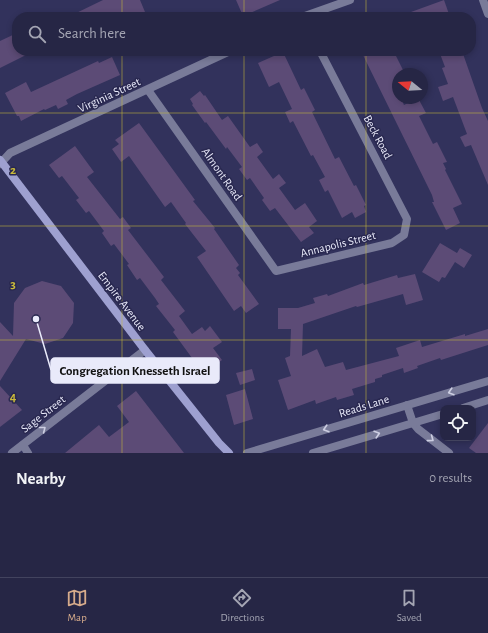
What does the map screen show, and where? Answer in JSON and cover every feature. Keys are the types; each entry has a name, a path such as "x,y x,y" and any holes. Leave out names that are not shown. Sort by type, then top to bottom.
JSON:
{"main road":[{"name":"Empire Avenue","path":"0,162 145,350 219,443 229,453"}],"street":[{"path":"317,12 350,0"},
{"path":"483,0 488,14"},
{"name":"Virginia Street","path":"0,162 10,153 219,56"},
{"name":"Beck Road","path":"323,56 407,219 404,235"},
{"name":"Almont Road","path":"148,90 276,271"},
{"name":"Annapolis Street","path":"276,271 392,243 404,235"},
{"name":"Sage Street","path":"12,453 145,350"},
{"name":"Reads Lane","path":"247,453 488,381"},
{"path":"472,405 488,400"},
{"path":"408,405 413,423 418,429 449,453"},
{"path":"313,453 440,415"},
{"path":"23,445 28,453"}],"building":[{"path":"103,0 140,0 145,12 78,12"},
{"path":"236,0 280,0 252,12 241,12"},
{"path":"444,0 448,12 411,12"},
{"path":"12,35 12,56 24,56 0,68 0,41"},
{"path":"274,56 285,56 301,90 304,88 315,110 312,112 335,159 339,157 354,186 356,185 366,205 364,206 366,212 355,218 352,212 342,218 328,190 325,192 319,180 325,177 313,155 311,156 293,121 290,123 285,112 292,109 279,82 269,87 258,63"},
{"path":"363,56 396,56 402,68 392,68 392,104 421,104 426,113 419,116 433,144 437,142 447,162 443,163 446,169 445,170 462,204 453,208 460,223 446,230 432,202 434,202 432,195"},
{"path":"441,56 464,56 488,121 488,185 471,145 465,147 460,137 467,134 453,97 443,101 438,87 448,84 442,68 445,67"},
{"path":"112,57 120,75 66,100 68,104 58,109 56,105 45,110 44,109 21,121 5,93 26,82 31,92 98,61 99,63"},
{"path":"200,91 204,96 205,95 222,120 228,116 250,147 257,143 263,152 257,157 273,179 279,174 286,183 279,188 295,210 305,203 317,221 309,227 314,233 301,242 275,208 270,211 262,200 264,198 250,178 247,180 239,169 242,167 192,105 193,104 190,99"},
{"path":"139,123 195,200 193,201 215,228 214,229 239,265 236,268 240,273 238,275 259,304 246,313 241,306 234,311 197,257 206,251 185,224 186,223 171,202 165,207 129,156 121,162 112,149 119,144 115,140"},
{"path":"75,146 94,172 87,177 120,219 123,217 131,228 128,230 164,277 161,280 185,311 179,316 192,334 202,327 205,331 210,326 222,342 213,348 222,360 203,373 173,332 175,330 156,306 159,304 155,298 140,278 137,280 127,265 129,264 114,244 111,246 102,233 104,231 89,211 86,213 76,200 79,198 62,176 59,178 49,165"},
{"path":"440,243 457,253 460,248 472,255 464,268 455,262 445,278 442,277 439,282 422,272"},
{"path":"415,274 423,300 406,305 403,294 357,307 356,306 303,324 302,356 317,349 325,367 343,362 346,370 399,356 396,348 420,340 422,347 465,334 465,336 488,329 488,345 441,360 440,358 417,366 418,368 404,373 403,368 382,375 382,377 375,379 375,382 352,389 354,395 337,400 336,397 316,404 315,400 288,410 278,380 291,376 285,358 290,356 291,329 278,329 278,308 298,308 315,303 313,298 327,294 328,296 363,283 364,285 397,275 398,278"},
{"path":"42,281 61,286 74,303 73,323 63,338 45,344 26,339 0,381 0,322 13,336 14,303 25,288"},
{"path":"252,369 255,380 240,385 236,373"},
{"path":"0,386 22,410 0,427"},
{"path":"245,389 253,419 234,425 226,395"},
{"path":"136,391 184,453 65,453 99,425 109,437 129,422 117,406"},
{"path":"488,423 488,453 476,453 469,448 476,441 476,439"}],"place":[{"name":"Congregation Knesseth Israel","path":"36,319"}]}
